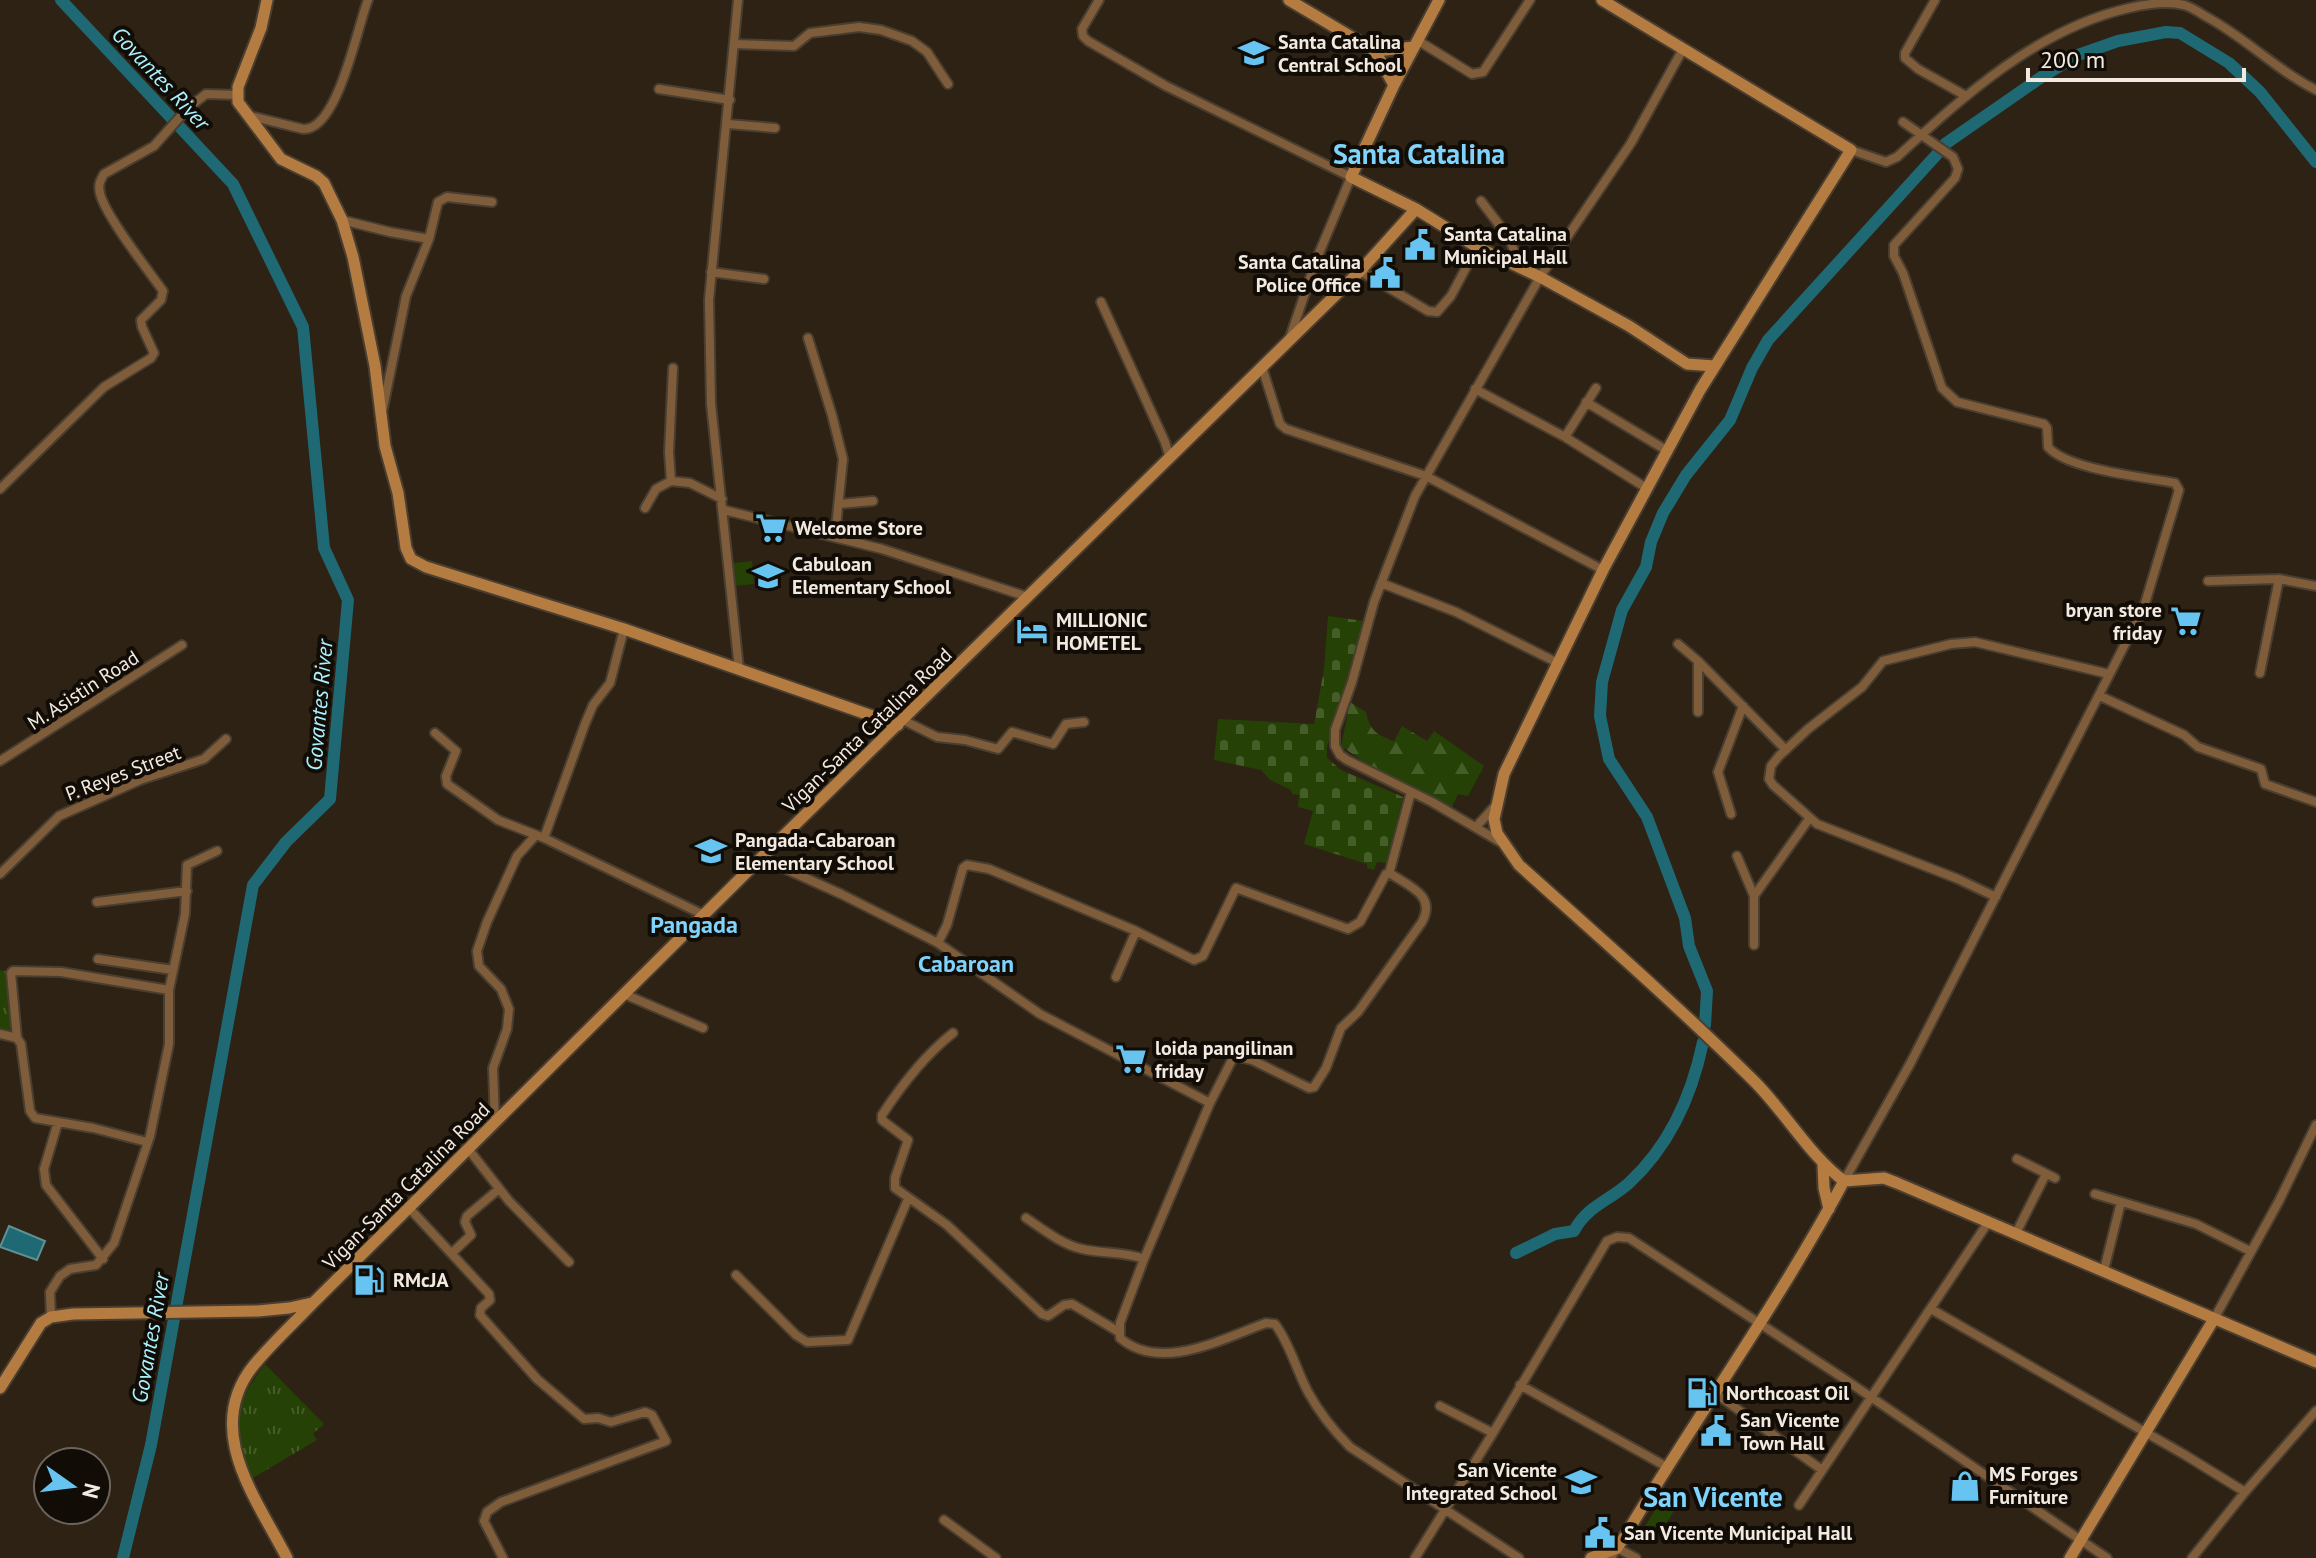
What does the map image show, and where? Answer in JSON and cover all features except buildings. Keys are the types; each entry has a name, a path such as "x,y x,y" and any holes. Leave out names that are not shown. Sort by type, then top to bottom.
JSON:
{"main road":[{"path":"267,0 261,28 238,87 238,102 281,159 321,179 342,220 353,257 377,377 385,446 398,493 406,548 411,559 426,567 624,629 900,722"},
{"path":"1289,0 1375,51 1394,85"},
{"path":"1439,0 1394,85 1351,177 1416,209 1477,247 1519,266 1629,326 1687,364 1714,366"},
{"path":"1602,0 1621,5 1683,49 1851,150 1714,366 1603,570 1504,774 1494,819 1503,844 1519,865 1758,1085 1823,1165 1844,1181 1888,1179 2316,1362"},
{"path":"1375,51 1416,44"},
{"path":"1396,199 1397,229"},
{"name":"Vigan-Santa Catalina Road","path":"287,1558 245,1480 234,1449 232,1408 238,1391 254,1365 761,858 1360,271 1416,209"},
{"path":"1687,364 1700,390"},
{"path":"1823,1165 1829,1209"},
{"path":"1591,1558 1614,1553 1786,1284 1844,1181"},
{"path":"0,1388 35,1329 51,1317 272,1310 314,1302"},
{"path":"272,1310 280,1322 280,1337"},
{"path":"2070,1558 2214,1319"}],"street":[{"path":"247,115 303,129 317,125 336,99 368,0"},
{"path":"738,0 711,272 708,371 739,669"},
{"path":"1099,0 1082,29 1088,41 1166,86 1351,177 1317,258 1289,341"},
{"path":"1416,44 1478,75 1530,0"},
{"path":"1935,0 1905,58 1918,69 1966,96"},
{"path":"1851,150 1886,162 1897,157 1966,96 2019,55 2102,14 2138,6 2186,3 2261,51 2282,71 2316,90"},
{"path":"734,44 794,46 808,33 871,28 912,41 933,59 948,84"},
{"path":"1503,844 1347,760 1335,746 1335,730 1381,583 1426,476 1540,277 1631,143 1683,49"},
{"path":"659,89 730,100"},
{"path":"0,489 104,387 153,356 153,347 141,320 161,300 163,291 106,208 99,185 104,174 154,146 188,108 206,94 237,95"},
{"path":"1844,1181 1910,1064 2150,593 2179,490 2178,485 2120,474 2069,459 2051,451 2044,424 1957,402 1942,388 1903,273 1894,256 1895,242 1955,178 1958,169 1953,157 1903,122"},
{"path":"728,124 775,128"},
{"path":"382,412 406,296 429,239 440,199 492,202"},
{"path":"1481,201 1510,239 1519,266"},
{"path":"342,220 429,239"},
{"path":"1360,271 1428,311 1437,312 1451,296 1477,247"},
{"path":"711,272 764,279"},
{"path":"1101,302 1170,458"},
{"path":"808,338 842,452 843,474 835,537"},
{"path":"1262,367 1280,424 1286,429 1426,476 1603,570"},
{"path":"671,481 668,461 673,368"},
{"path":"1565,437 1596,388"},
{"path":"1475,389 1565,437 1648,489"},
{"path":"1586,402 1666,450"},
{"path":"645,508 656,489 671,481 690,483 722,499"},
{"path":"839,504 873,501"},
{"path":"724,510 930,564 1028,597"},
{"path":"2208,581 2279,579 2316,586"},
{"path":"2260,673 2279,579"},
{"path":"1381,583 1456,612 1558,663"},
{"path":"495,1123 493,1068 507,1029 509,1009 501,989 479,966 477,951 512,866 523,848 540,837 593,705 610,683 624,629"},
{"path":"1996,897 1958,879 1833,832 1809,819 1769,779 1771,766 1808,729 1862,687 1879,663 1951,644 1975,642 2109,674"},
{"path":"1678,644 1786,750"},
{"name":"M. Asistin Road","path":"0,761 182,645"},
{"path":"1698,661 1698,712"},
{"path":"2100,696 2184,735 2198,747 2261,769 2265,784 2316,802"},
{"path":"1731,814 1718,772 1743,706"},
{"path":"900,722 937,737 965,740 998,749 1012,732 1054,743 1066,724 1084,722"},
{"path":"435,733 456,751 446,776 447,784 498,820 704,915"},
{"name":"P. Reyes Street","path":"0,874 59,816 140,780 204,759 226,739"},
{"path":"938,943 945,931 963,868 967,865 989,869 1136,931 1194,960 1203,956 1236,888 1353,928 1360,922 1383,877 1389,874 1411,792"},
{"path":"1476,827 1496,805"},
{"path":"1754,896 1809,819"},
{"path":"51,1317 50,1292 60,1276 70,1269 91,1266 103,1259 118,1232 155,1118 171,1029 169,990 185,914 188,864 217,851"},
{"path":"1737,856 1754,896 1754,945"},
{"path":"761,858 938,943 1040,1014 1210,1103"},
{"path":"1389,874 1423,897 1428,911 1354,1017 1341,1028 1326,1068 1314,1087 1309,1088 1237,1055 1231,1060 1144,1259 1119,1332 1120,1338 1132,1346 1172,1354 1266,1323 1275,1324 1309,1393 1335,1431 1373,1464 1519,1558"},
{"path":"97,902 187,891"},
{"path":"1116,977 1136,931"},
{"path":"98,959 173,970"},
{"path":"147,1142 93,1128 37,1119 31,1114 21,1044 17,1038 11,973 14,970 61,972 169,990"},
{"path":"624,994 703,1028"},
{"path":"953,1033 916,1070 882,1115 882,1120 908,1140 894,1184 908,1199 947,1225 1042,1314 1048,1316 1064,1305 1072,1304 1119,1332"},
{"path":"0,1034 17,1038"},
{"path":"58,1122 44,1169 46,1185 103,1259"},
{"path":"2214,1319 2279,1201 2316,1125"},
{"path":"469,1150 499,1189 569,1262"},
{"path":"2016,1233 2050,1176 2017,1159"},
{"path":"453,1252 471,1235 465,1222 467,1216 499,1189"},
{"path":"2095,1194 2196,1224 2250,1251"},
{"path":"736,1275 796,1335 807,1342 848,1340 908,1199"},
{"path":"2104,1270 2121,1202"},
{"path":"410,1209 453,1252 490,1296 480,1315 537,1379 584,1419 598,1418 611,1422 645,1412 652,1415 666,1441 665,1444 501,1502 487,1512 484,1521 503,1558"},
{"path":"1026,1218 1077,1248 1130,1254 1144,1259"},
{"path":"1799,1505 1989,1221"},
{"path":"1415,1558 1607,1241 1617,1237 1629,1238 1760,1322 2107,1558"},
{"path":"1931,1309 2245,1492"},
{"path":"1520,1385 1667,1467"},
{"path":"1715,1393 1822,1470"},
{"path":"1440,1406 1493,1433"},
{"path":"2192,1558 2316,1411"},
{"path":"944,1520 996,1558"},
{"path":"1614,1553 1636,1558"}],"green space":[{"path":"752,561 754,584 734,586 732,563"},
{"path":"1328,616 1364,621 1327,747 1327,758 1341,770 1403,797 1386,863 1377,862 1374,870 1367,868 1367,864 1304,844 1313,811 1298,807 1299,795 1270,780 1261,770 1214,760 1218,719 1314,724 1324,669"},
{"path":"1350,702 1366,712 1372,728 1383,737 1394,741 1402,726 1427,741 1434,731 1484,766 1468,796 1458,794 1451,809 1367,764 1341,746"},
{"path":"0,970 9,972 13,1033 0,1031"},
{"path":"265,1364 324,1424 313,1434 317,1440 251,1479 239,1446 237,1419 246,1393"},
{"path":"1660,1502 1674,1511 1658,1537 1644,1528"}],"water":[{"path":"9,1226 45,1241 37,1260 0,1247"}],"waterway":[{"name":"Govantes River","path":"61,0 233,184 303,327 324,548 348,600 330,799 286,842 253,885 151,1445 123,1558"},
{"path":"1945,144 2078,55 2118,41 2166,32 2180,33 2229,63 2260,92 2316,162"},
{"path":"1705,1025 1707,991 1689,946 1685,918 1647,817 1609,759 1600,716 1602,682 1622,610 1646,567 1651,542 1663,513 1686,475 1730,420 1752,368 1768,340 1939,152"},
{"path":"1516,1253 1555,1234 1574,1231 1585,1215 1629,1183 1643,1168 1677,1118 1703,1042"}],"place":[{"name":"Santa Catalina Central School","path":"1254,53"},
{"name":"Santa Catalina Municipal Hall","path":"1420,245"},
{"name":"Santa Catalina Police Office","path":"1385,273"},
{"name":"Welcome Store","path":"771,528"},
{"name":"Cabuloan Elementary School","path":"768,576"},
{"name":"bryan store friday","path":"2186,621"},
{"name":"MILLIONIC HOMETEL","path":"1032,631"},
{"name":"Pangada-Cabaroan Elementary School","path":"711,851"},
{"name":"loida pangilinan friday","path":"1131,1059"},
{"name":"RMcJA","path":"369,1280"},
{"name":"Northcoast Oil","path":"1702,1393"},
{"name":"San Vicente Town Hall","path":"1716,1431"},
{"name":"San Vicente Integrated School","path":"1581,1482"},
{"name":"MS Forges Furniture","path":"1965,1486"},
{"name":"San Vicente Municipal Hall","path":"1600,1533"}],"district":[{"name":"Santa Catalina","path":"1419,154"},
{"name":"Pangada","path":"694,925"},
{"name":"Cabaroan","path":"966,964"},
{"name":"San Vicente","path":"1713,1497"}]}
